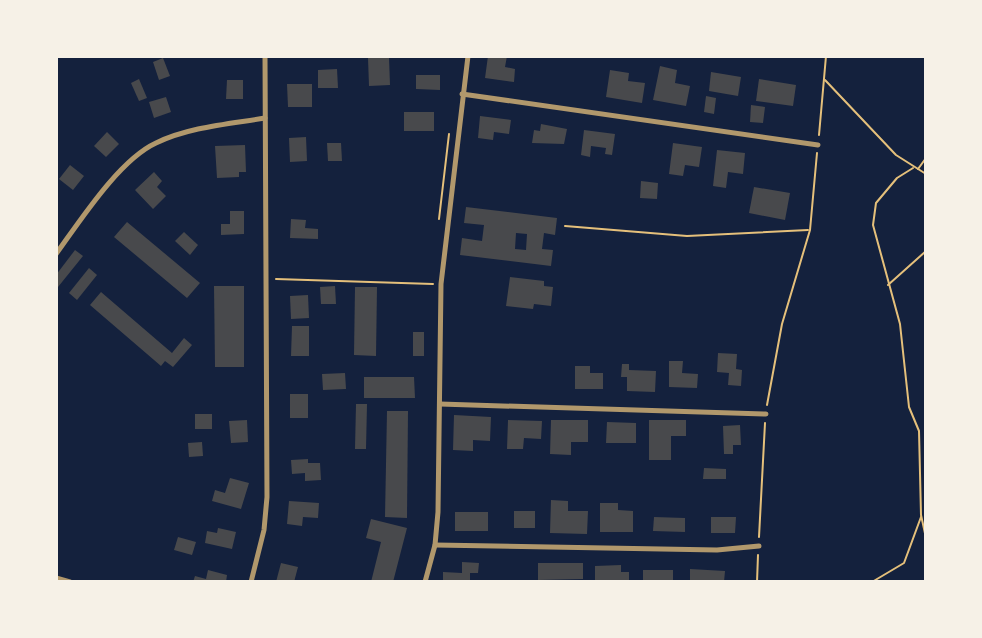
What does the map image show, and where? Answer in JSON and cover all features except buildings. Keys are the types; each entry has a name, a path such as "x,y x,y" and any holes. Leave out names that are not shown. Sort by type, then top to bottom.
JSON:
{"street":[{"path":"251,582 264,530 267,497 265,56"},
{"path":"425,582 435,545 441,284 468,56"},
{"path":"462,94 818,145"},
{"path":"56,254 117,175 153,144 191,131 265,118"},
{"path":"440,404 766,414"},
{"path":"435,545 717,550 759,546"},
{"path":"56,578 70,582"}],"path":[{"path":"757,582 766,414 782,324 810,230 826,56"},
{"path":"824,79 896,155 926,174"},
{"path":"917,170 926,158"},
{"path":"913,168 897,178 876,203 873,225 900,324 909,407 919,431 921,515 926,538"},
{"path":"565,226 687,236 810,230"},
{"path":"888,285 926,251"},
{"path":"267,278 441,284"},
{"path":"872,582 904,563 921,515"}]}
